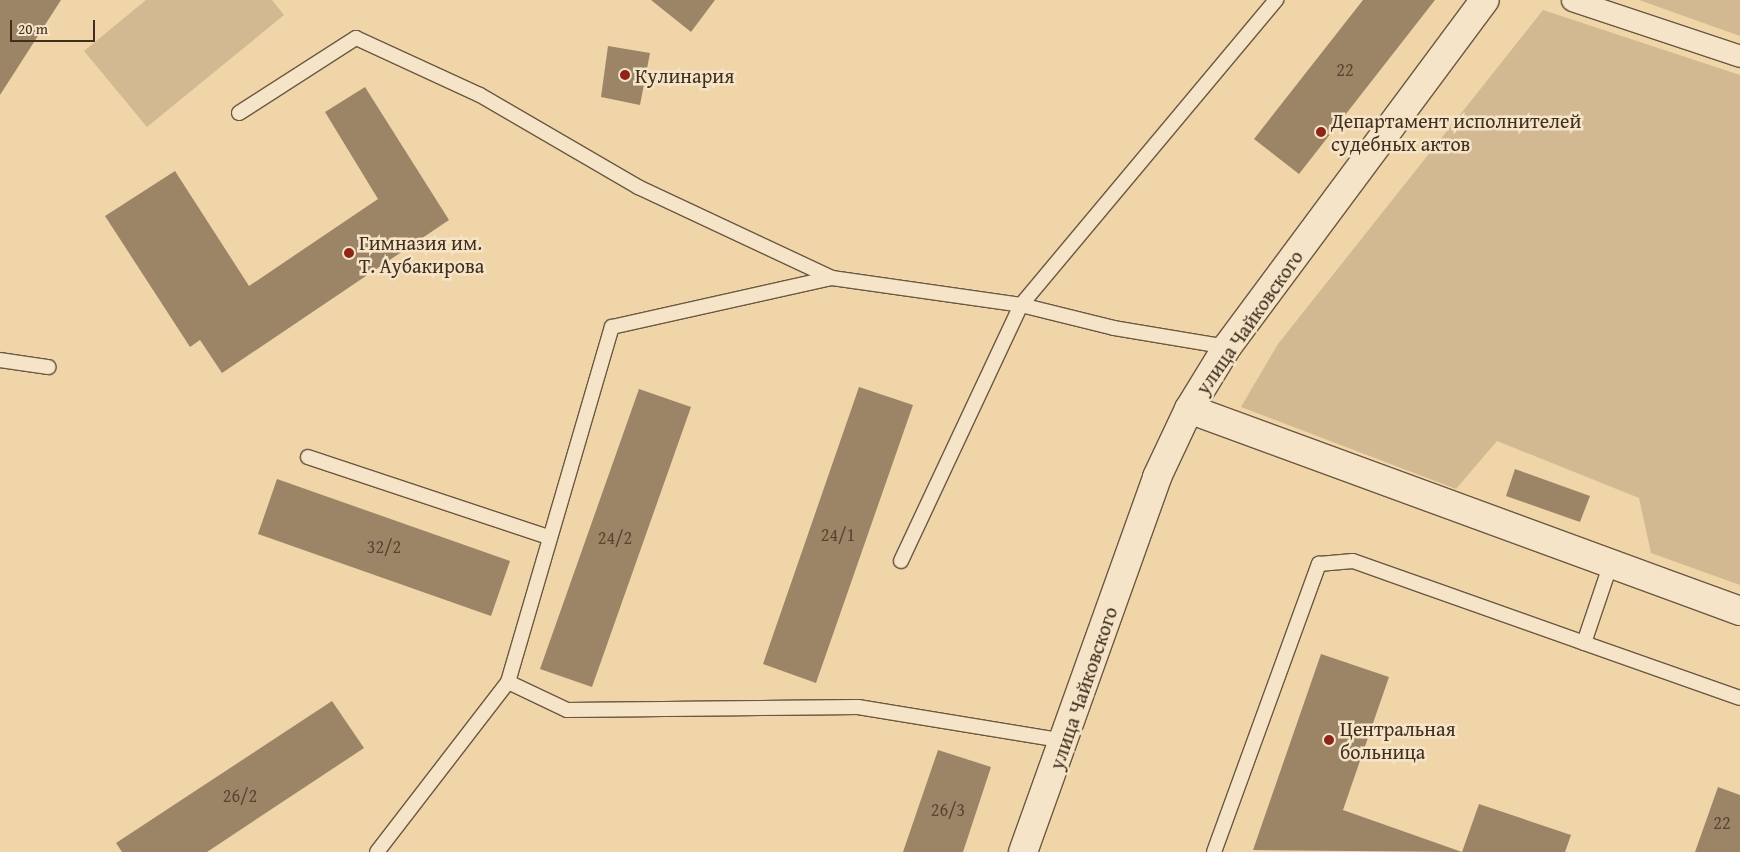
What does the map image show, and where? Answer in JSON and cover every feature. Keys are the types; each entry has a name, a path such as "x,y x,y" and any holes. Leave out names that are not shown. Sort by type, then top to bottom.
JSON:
{"street":[{"name":"улица Чайковского","path":"1023,852 1066,741 1157,477 1189,409 1227,347 1485,0"},
{"path":"1572,0 1740,56"},
{"path":"1189,409 1610,566 1740,611"}],"lane":[{"path":"901,561 1020,305 1276,0"},
{"path":"239,113 356,38 480,95 638,187 832,278 1020,305 1114,328 1227,347"},
{"path":"376,852 508,682 548,537 612,327 832,278"},
{"path":"0,360 48,366"},
{"path":"308,457 548,537"},
{"path":"1214,852 1319,564 1354,562 1740,698"},
{"path":"1584,643 1610,566"},
{"path":"508,682 567,710 858,707 1066,741"}],"shaded area":[{"path":"146,0 272,0 284,15 147,127 84,51"},
{"path":"1639,0 1740,0 1740,36"},
{"path":"1543,10 1740,75 1740,585 1651,553 1639,498 1497,441 1456,489 1241,407 1278,344"}],"building":[{"path":"0,0 61,0 0,95"},
{"path":"651,0 715,0 691,32"},
{"path":"1363,0 1435,0 1299,174 1254,139"},
{"name":"Кулинария","path":"608,46 650,53 640,105 601,97"},
{"name":"Гимназия им. Т. Аубакирова","path":"365,87 449,220 222,373 200,340 190,347 105,216 175,171 249,286 378,199 325,112"},
{"path":"859,387 913,405 816,683 763,664"},
{"path":"639,389 691,407 592,687 540,669"},
{"path":"1515,469 1590,496 1580,522 1506,496"},
{"path":"277,479 510,561 491,616 258,534"},
{"name":"Центральная больница","path":"1321,654 1389,677 1343,810 1462,852 1253,850"},
{"path":"332,701 364,748 207,852 122,852 116,843"},
{"path":"938,750 991,767 963,852 903,852"},
{"path":"1718,787 1740,795 1740,852 1695,852"},
{"path":"1479,804 1571,835 1565,852 1462,852"}],"place":[{"name":"Кулинария","path":"625,75"},
{"name":"Департамент исполнителей судебных актов","path":"1321,132"},
{"name":"Гимназия им. Т. Аубакирова","path":"349,253"},
{"name":"Центральная больница","path":"1329,740"}]}
